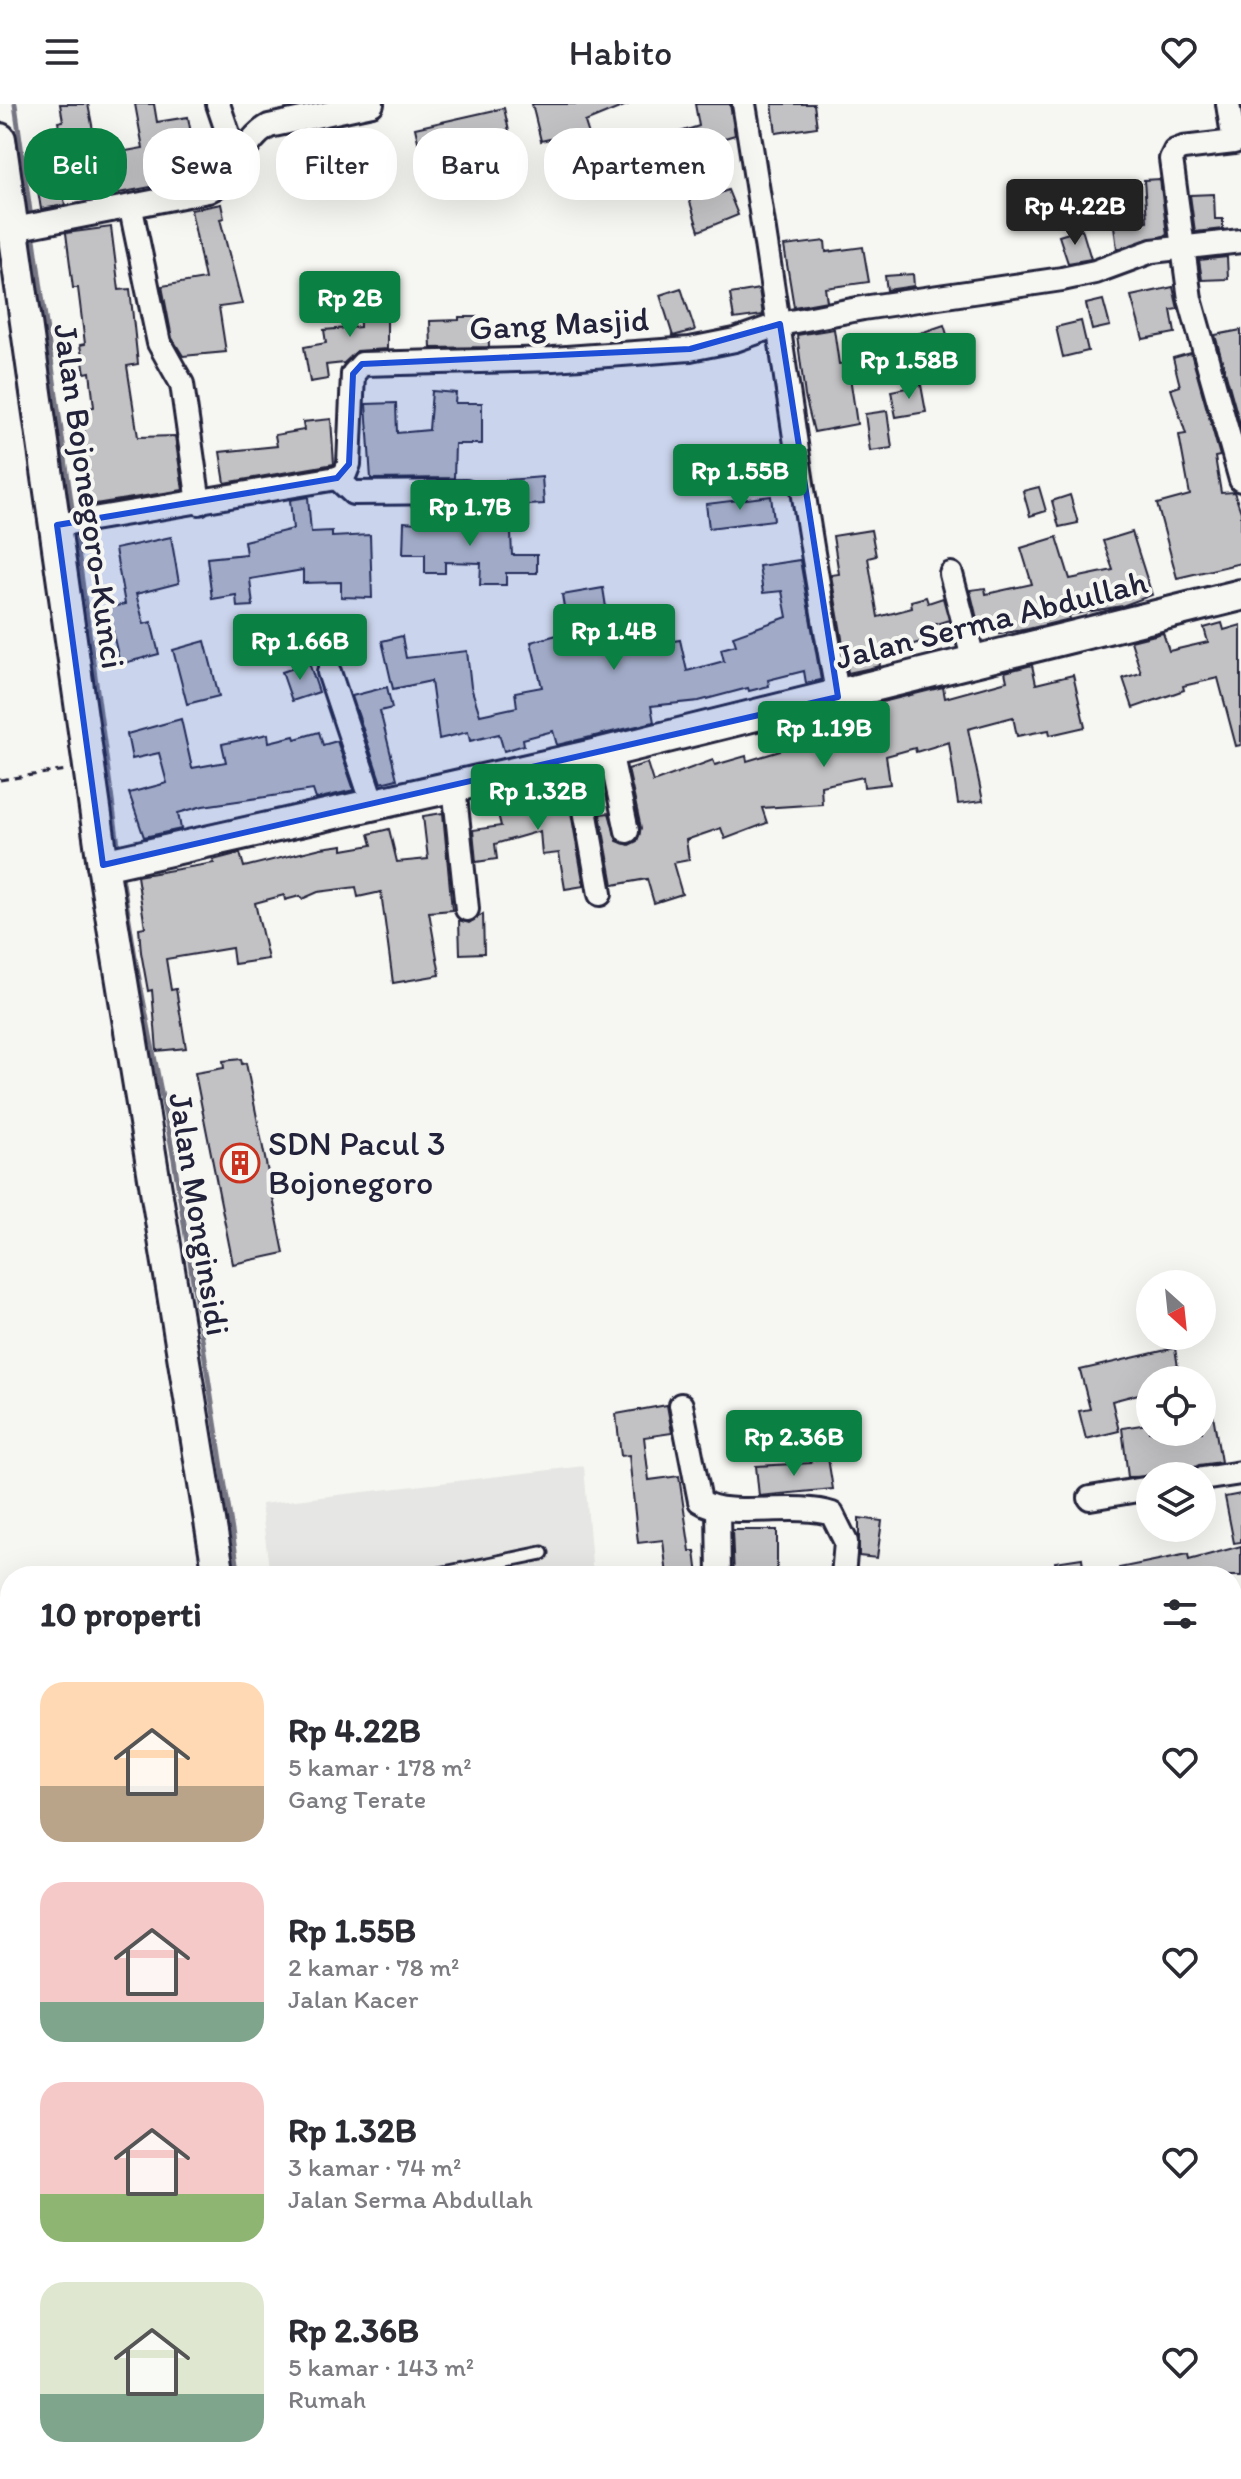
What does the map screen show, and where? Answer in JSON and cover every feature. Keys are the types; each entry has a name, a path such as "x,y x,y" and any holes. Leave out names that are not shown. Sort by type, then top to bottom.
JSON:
{"main road":[{"name":"Jalan Bojonegoro-Kunci","path":"0,139 26,227 69,523 90,766 118,861"},
{"name":"Jalan Serma Abdullah","path":"118,861 838,697 1241,595"},
{"name":"Jalan Monginsidi","path":"118,861 218,1566"}],"street":[{"path":"218,104 226,128"},
{"path":"260,132 269,126 372,104"},
{"path":"744,104 780,324 801,492 838,697"},
{"path":"1228,104 1234,142 1183,148 1175,151 1171,159 1181,248 1195,320 1211,364 1241,480"},
{"path":"26,227 170,200"},
{"path":"131,209 159,343 182,384 199,503"},
{"name":"Gang Masjid","path":"337,478 345,474 349,464 353,374 362,364 553,359 690,349 735,340 780,324 896,302 1062,279 1095,272 1152,251 1241,241"},
{"path":"69,523 337,478 353,493 466,492"},
{"path":"951,574 974,662"},
{"path":"329,672 373,804"},
{"path":"610,751 627,831"},
{"path":"576,759 600,894"},
{"path":"454,786 467,909"},
{"path":"681,1405 700,1501 718,1509 801,1506 832,1514 846,1542 844,1566"},
{"path":"1216,1477 1241,1473"},
{"path":"1090,1498 1136,1490"},
{"path":"718,1509 719,1566"}],"lane":[{"path":"479,1566 542,1553"}],"path":[{"path":"0,780 90,766"}],"highlighted area":[{"path":"780,324 838,697 103,865 57,525 337,478 349,464 353,374 362,364 690,349"}],"shaded area":[{"path":"584,1466 592,1566 269,1566 261,1504"}],"building":[{"path":"60,104 88,104 93,128 59,128 58,122 63,121"},
{"path":"135,104 154,104 157,122 188,117 190,128 143,128 143,148"},
{"path":"532,104 629,104 585,122 587,128 544,128 544,140 541,141"},
{"path":"695,104 730,104 734,128 693,128 699,126"},
{"path":"772,104 814,104 817,127 776,133"},
{"path":"504,108 508,128 415,128"},
{"path":"143,148 143,188 127,191 127,151"},
{"path":"1160,179 1167,235 1117,249 1114,226 1147,221 1144,180"},
{"path":"1214,194 1215,219 1223,219 1223,229 1195,232 1190,195"},
{"path":"40,200 64,200 65,205 41,209"},
{"path":"689,200 732,200 738,215 699,231"},
{"path":"221,204 224,218 220,219 242,304 219,307 226,352 183,356 172,338 162,286 205,279 191,210"},
{"path":"111,227 119,290 130,289 138,364 127,366 138,437 175,436 183,490 89,505 87,468 79,469 77,449 86,448 82,409 94,407 90,372 85,373 80,345 85,344 78,288 73,288 66,233"},
{"path":"1082,229 1091,259 1068,263 1059,236"},
{"path":"825,241 826,252 863,247 869,282 825,288 827,301 794,307 784,246"},
{"path":"1227,257 1228,279 1202,280 1199,260"},
{"path":"913,274 914,286 887,290 885,276"},
{"path":"1173,287 1178,309 1171,310 1175,333 1143,339 1131,296"},
{"path":"681,288 695,330 673,336 660,295"},
{"path":"759,289 763,315 734,319 730,294"},
{"path":"387,296 387,349 357,351 344,363 326,365 328,379 310,382 304,347 326,343 324,330 360,327 359,299"},
{"path":"1103,300 1110,326 1092,330 1086,304"},
{"path":"459,317 488,317 489,347 431,348 430,321 459,320"},
{"path":"1081,321 1088,351 1063,357 1056,327"},
{"path":"944,325 956,363 915,377 903,339"},
{"path":"834,329 839,364 848,363 857,424 814,432 805,396 797,335"},
{"path":"1241,330 1241,428 1215,335"},
{"path":"1191,353 1220,456 1215,457 1221,493 1234,492 1241,512 1241,563 1177,578 1157,504 1190,495 1179,435 1186,434 1171,389 1180,386 1173,358"},
{"path":"921,385 926,412 896,417 891,391"},
{"path":"432,391 456,393 455,403 482,403 482,444 455,444 454,478 371,479 366,404 396,403 397,433 429,430"},
{"path":"887,411 892,448 870,451 865,414"},
{"path":"331,419 334,464 225,483 220,452 277,446 275,435 304,430 303,422"},
{"path":"542,477 544,504 496,507 495,481"},
{"path":"1039,487 1046,511 1030,516 1023,491"},
{"path":"1070,495 1078,523 1059,527 1052,501"},
{"path":"771,496 774,520 709,528 706,504"},
{"path":"308,497 311,532 332,531 332,537 370,535 372,598 341,597 341,582 303,583 303,570 250,579 253,606 237,607 236,595 212,599 207,558 246,554 244,541 293,529 290,500"},
{"path":"510,511 512,555 537,555 537,573 506,573 506,585 480,585 481,563 445,562 445,573 425,573 425,554 403,554 404,522 489,528 488,512"},
{"path":"871,530 876,556 868,558 878,617 912,608 911,601 926,597 928,603 943,598 949,620 933,625 936,638 910,645 912,650 879,659 880,666 848,673 831,575 839,574 833,536"},
{"path":"1132,532 1152,595 1122,606 1069,615 1070,619 1028,629 1000,634 997,624 979,627 970,590 985,588 986,594 1032,584 1021,548 1057,537 1070,579 1113,570 1103,541"},
{"path":"171,537 179,583 136,594 144,624 151,622 159,654 120,664 107,608 125,604 115,549"},
{"path":"800,560 821,680 806,683 804,671 768,680 769,686 749,691 748,688 699,701 651,706 654,722 557,745 553,731 523,739 524,745 504,751 499,734 470,741 468,732 439,739 431,681 393,689 382,641 402,636 406,658 467,651 471,687 480,715 517,707 515,692 542,687 531,642 568,632 562,595 603,588 608,620 600,621 605,652 680,640 687,671 724,661 721,649 736,645 733,636 787,617 782,591 763,593 759,566"},
{"path":"1222,623 1224,630 1241,625 1241,745 1236,746 1218,678 1183,686 1184,690 1133,708 1123,678 1141,673 1131,641 1163,633 1169,651 1208,642 1204,628"},
{"path":"205,641 219,696 187,704 173,650"},
{"path":"309,663 319,692 292,701 282,672"},
{"path":"1032,665 1036,684 1073,675 1085,727 1050,735 1049,730 1017,736 1013,717 968,729 983,801 958,804 949,742 916,752 915,748 886,756 890,784 864,787 863,777 821,786 822,804 762,808 767,823 725,839 721,828 686,840 689,860 673,863 682,894 654,903 647,879 613,885 600,814 609,813 617,841 629,845 637,841 641,828 628,769 647,763 653,782 713,760 715,765 746,756 747,761 780,751 777,741 809,733 811,740 858,731 854,709 943,687 945,698 1007,681 1005,672"},
{"path":"387,687 392,708 380,711 397,779 381,783 352,696"},
{"path":"181,719 192,768 226,762 222,744 268,734 269,742 319,732 323,745 337,741 354,790 316,799 313,790 203,806 178,813 181,829 144,837 129,793 167,783 159,753 132,759 127,734"},
{"path":"566,784 584,886 565,889 559,853 542,855 540,831 495,844 497,859 476,862 473,830 501,826 498,814 538,802 537,790"},
{"path":"443,813 452,910 429,912 440,975 393,983 381,892 358,897 356,887 318,892 302,899 300,896 285,900 284,895 255,903 268,959 234,964 232,948 166,959 171,990 176,989 186,1048 157,1051 152,990 148,991 141,952 139,928 145,927 137,876 214,863 213,860 240,853 244,867 321,848 343,845 343,850 372,845 369,834 389,829 397,862 428,859 423,816"},
{"path":"483,914 484,953 460,954 459,920 469,923"},
{"name":"SDN Pacul 3 Bojonegoro","path":"241,1059 242,1064 246,1063 284,1253 233,1264 195,1073 224,1068 223,1061"},
{"path":"1166,1350 1175,1350 1178,1366 1136,1366 1136,1395 1112,1401 1119,1431 1086,1439 1079,1411 1090,1409 1080,1370"},
{"path":"667,1405 672,1433 644,1437 649,1480 679,1476 690,1551 695,1551 697,1566 666,1566 663,1540 638,1543 629,1455 621,1456 616,1414"},
{"path":"1136,1426 1136,1446 1216,1446 1216,1432 1221,1462 1136,1462 1136,1477 1128,1477 1122,1428"},
{"path":"828,1458 833,1489 759,1496 756,1466 811,1463 810,1460"},
{"path":"1241,1494 1241,1542 1234,1543 1225,1497"},
{"path":"859,1518 882,1521 877,1558 859,1556"},
{"path":"732,1530 777,1530 777,1566 734,1566"},
{"path":"1241,1546 1241,1566 1129,1566 1188,1554 1189,1560"},
{"path":"1082,1558 1083,1566 1056,1566 1055,1562"}],"waterway":[{"path":"15,104 31,218"},
{"path":"33,232 73,515"},
{"path":"75,529 119,852"},
{"path":"121,870 174,1159 237,1566"}],"place":[{"name":"SDN Pacul 3 Bojonegoro","path":"240,1163"}]}
